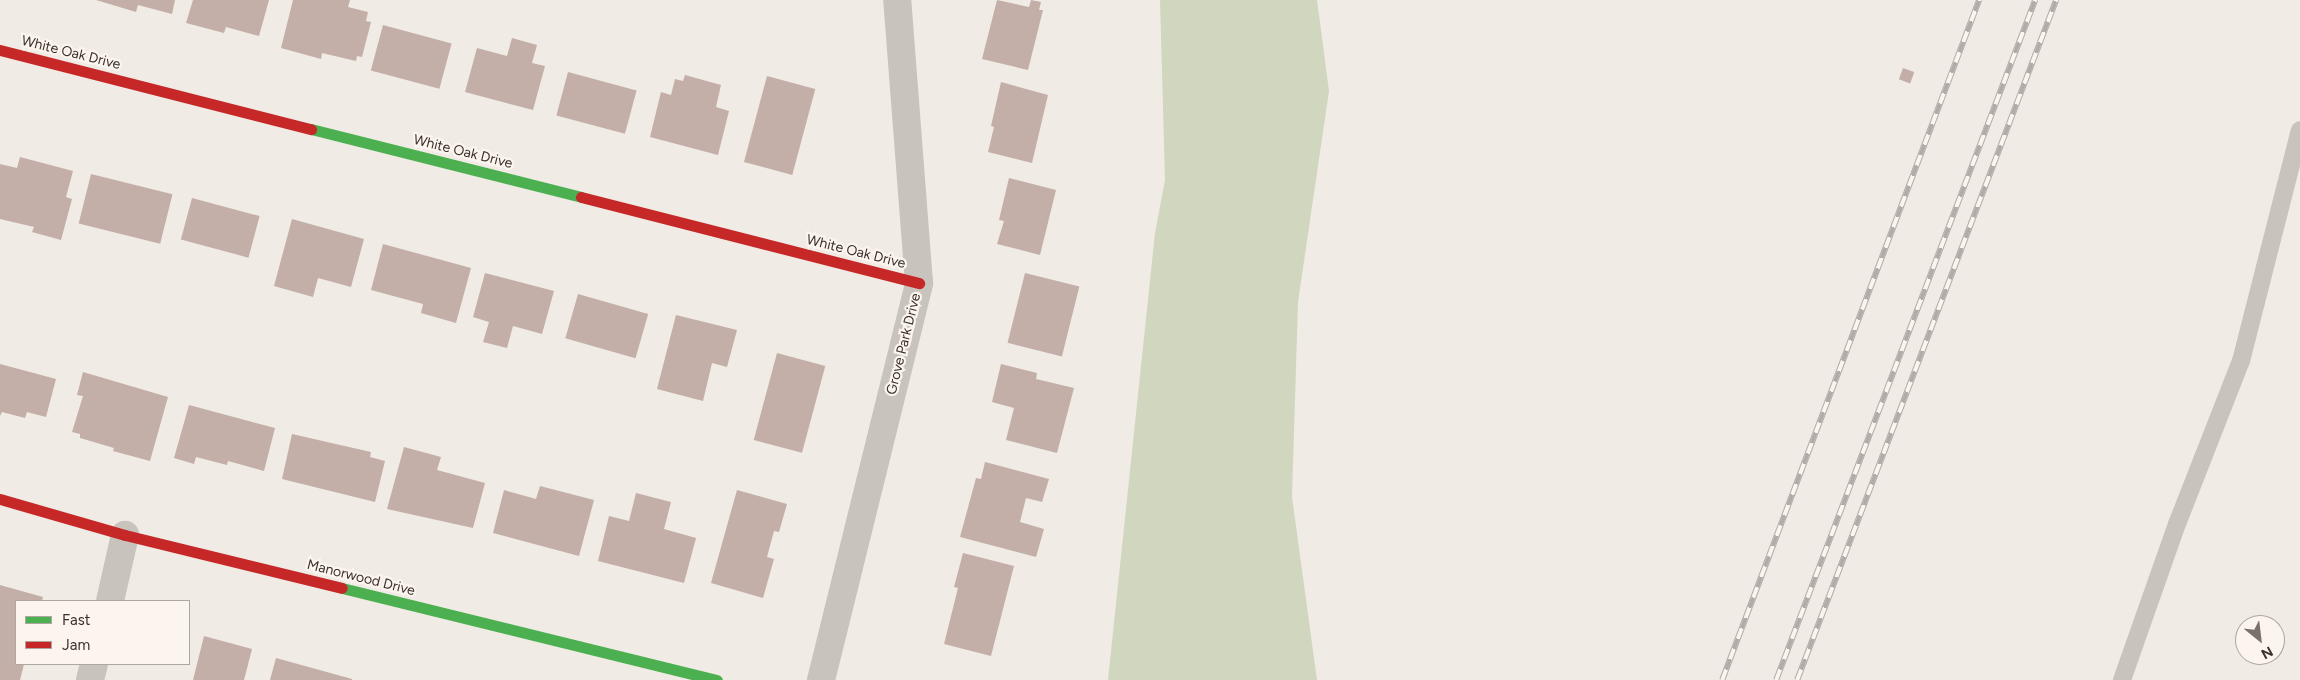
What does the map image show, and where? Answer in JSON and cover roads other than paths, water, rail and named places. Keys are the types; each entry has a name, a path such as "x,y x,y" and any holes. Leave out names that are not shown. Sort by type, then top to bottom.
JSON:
{"street":[{"name":"Grove Park Drive","path":"821,680 919,284 898,0"},
{"name":"White Oak Drive","path":"0,50 919,284"},
{"name":"Manorwood Drive","path":"0,499 126,535 717,680"},
{"path":"110,600 126,535"},
{"path":"90,680 94,665"}],"lane":[{"path":"2122,680 2177,524 2241,361 2300,130"}],"railway":[{"path":"1722,680 1979,0"},
{"path":"1776,680 2035,0"},
{"path":"1797,680 2056,0"}]}
